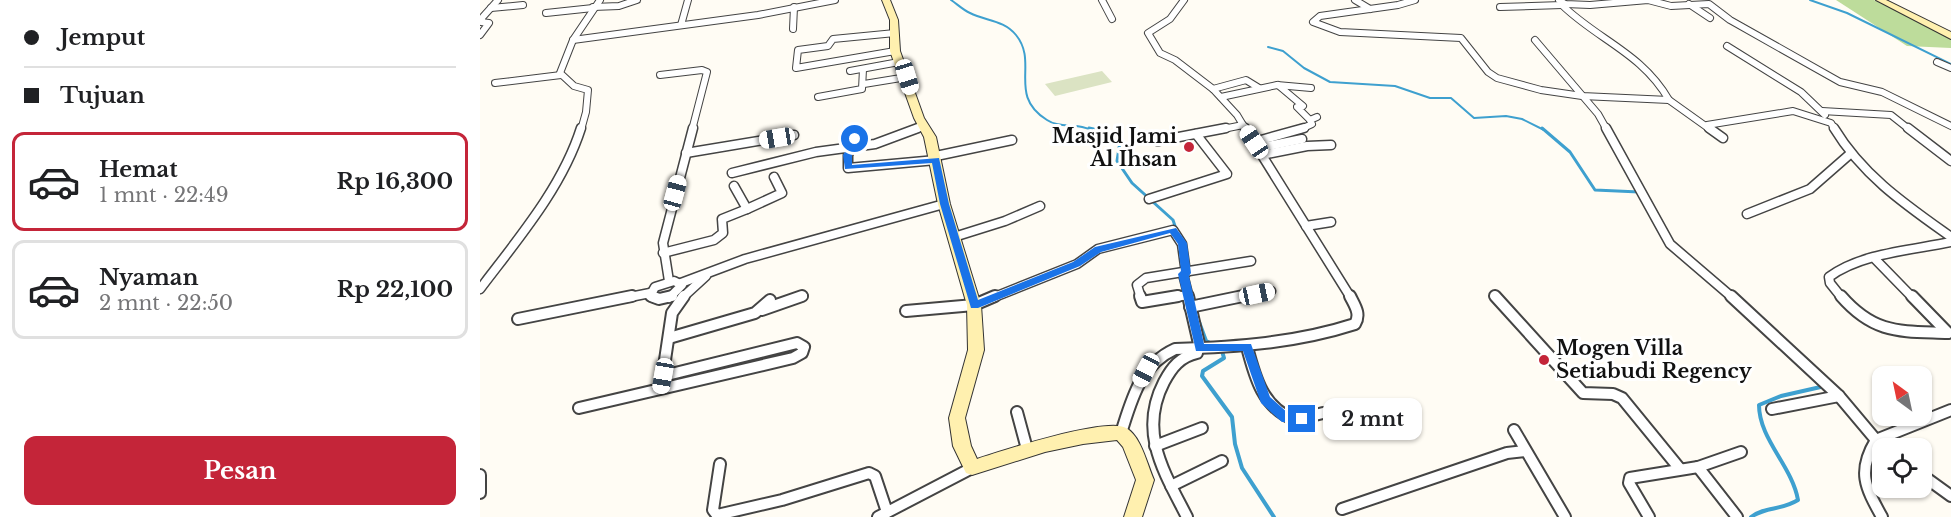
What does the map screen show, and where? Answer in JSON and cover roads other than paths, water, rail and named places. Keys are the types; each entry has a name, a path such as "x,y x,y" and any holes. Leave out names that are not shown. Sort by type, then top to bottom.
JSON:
{"street":[{"path":"480,35 489,23 481,22 481,19 498,0"},
{"path":"561,75 563,63 573,40 600,0"},
{"path":"546,14 619,6 636,0"},
{"path":"681,25 688,0"},
{"path":"573,40 681,25 722,23 835,0"},
{"path":"886,0 894,20 897,57 907,77 936,158 944,204 974,305 976,350 957,418 962,446 972,468"},
{"path":"1102,0 1112,19"},
{"path":"1121,433 1138,384 1154,359 1175,349 1247,347 1301,340 1355,324 1358,319 1357,308 1243,125 1213,89 1174,60 1161,54 1148,33 1170,19 1185,0"},
{"path":"1356,0 1370,9"},
{"path":"1410,0 1370,9 1320,16 1312,22 1340,32 1461,38 1488,72 1497,78 1541,90 1582,96 1669,100 1723,138"},
{"path":"1500,7 1562,3 1590,5 1648,0 1671,6 1709,4 1740,25 1840,82 1882,92 1951,126"},
{"path":"1880,0 1951,36"},
{"path":"480,10 525,2"},
{"path":"518,12 525,2"},
{"path":"1562,3 1591,30 1607,36 1663,87 1669,100"},
{"path":"1689,4 1710,18"},
{"path":"1590,5 1603,13"},
{"path":"793,29 794,7"},
{"path":"1461,38 1467,29"},
{"path":"895,33 833,39 828,46 798,50 796,68 897,57"},
{"path":"1534,40 1582,96 1611,135 1670,244 1753,315 1839,396 1874,438"},
{"path":"1727,46 1782,79 1812,102 1831,123 1850,154 1895,197 1951,237"},
{"path":"850,71 897,57"},
{"path":"1937,62 1951,68"},
{"path":"818,97 862,89 863,69"},
{"path":"660,75 702,70 707,72 672,206 663,253 669,281"},
{"path":"480,289 522,230 578,139 589,98 588,90 574,86 561,75 495,83"},
{"path":"864,84 907,77"},
{"path":"1213,89 1246,80 1259,88"},
{"path":"1221,97 1278,85 1300,85 1311,88"},
{"path":"1258,149 1312,124 1313,118 1297,108 1303,106 1278,85"},
{"path":"1707,125 1793,111 1812,102"},
{"path":"1793,111 1831,123"},
{"path":"1822,111 1891,115 1951,161"},
{"path":"1144,138 1158,141 1243,125"},
{"path":"732,173 816,152 875,144 924,126"},
{"path":"1149,198 1227,174 1196,134"},
{"path":"686,153 794,135"},
{"path":"855,139 847,160 848,168 936,158 1012,140"},
{"path":"1258,149 1302,139"},
{"path":"1258,149 1331,145"},
{"path":"1748,214 1792,199 1818,183 1840,159 1850,154"},
{"path":"663,253 714,240 723,233 722,219 782,193 774,177"},
{"path":"734,186 747,209"},
{"path":"518,319 650,293 655,287 669,281 681,282 709,274 757,255 944,204"},
{"path":"954,237 1005,221 1040,206"},
{"path":"1306,226 1331,222"},
{"path":"906,311 974,305 1077,264 1098,249 1173,230 1182,243 1188,296 1200,348"},
{"path":"1949,335 1894,330 1873,325 1862,318 1830,283 1833,273 1909,250 1951,242"},
{"path":"1876,260 1949,335"},
{"path":"1188,296 1140,301 1137,285 1140,280 1251,261"},
{"path":"661,388 670,320 675,307 709,274"},
{"path":"650,293 656,300 671,297 682,288 681,282"},
{"path":"1190,307 1271,291"},
{"path":"669,338 803,296"},
{"path":"1495,296 1583,393 1591,396 1618,395 1622,398 1680,469"},
{"path":"760,311 770,300"},
{"path":"579,408 793,358 802,353 804,347 796,343 663,376"},
{"path":"1187,517 1171,486 1155,446 1153,406 1167,374 1180,359 1214,347"},
{"path":"1247,347 1265,400 1275,411 1294,420 1323,413"},
{"path":"1772,409 1839,396"},
{"path":"1881,438 1951,410"},
{"path":"1017,412 1027,448"},
{"path":"1155,446 1202,428"},
{"path":"1514,430 1565,517"},
{"path":"720,464 713,510 717,515 782,500 869,473 875,476 882,514 972,468 1027,448 1090,434 1121,433 1130,443 1145,480 1133,517"},
{"path":"1872,446 1864,459 1868,493 1882,517"},
{"path":"1342,508 1507,453 1525,451"},
{"path":"1650,517 1629,483 1630,478 1698,467 1740,452"},
{"path":"1171,486 1222,461"},
{"path":"1698,467 1737,517"},
{"path":"480,475 480,494"},
{"path":"1932,482 1951,496"}],"waterway":[{"path":"951,0 976,16 1006,26 1016,35 1025,57 1026,90 1035,110 1052,123 1080,126 1091,130"},
{"path":"1810,0 1847,13 1951,64"},
{"path":"1268,47 1283,51 1304,68 1330,82 1395,86 1430,98 1451,98 1474,118 1506,116 1522,119 1544,130"},
{"path":"1089,128 1121,135 1117,161 1132,183 1173,220 1176,229"},
{"path":"1542,128 1570,152 1595,190 1639,192"},
{"path":"1199,322 1206,341 1212,344"},
{"path":"1222,351 1224,358 1203,371 1202,376 1232,417 1235,444 1242,468 1274,517"},
{"path":"1751,517 1762,511 1785,506 1798,500 1795,488 1764,429 1759,405 1781,396 1825,386"}],"place":[{"name":"Masjid Jami Al Ihsan","path":"1189,147"},
{"name":"Mogen Villa Setiabudi Regency","path":"1544,360"}]}
